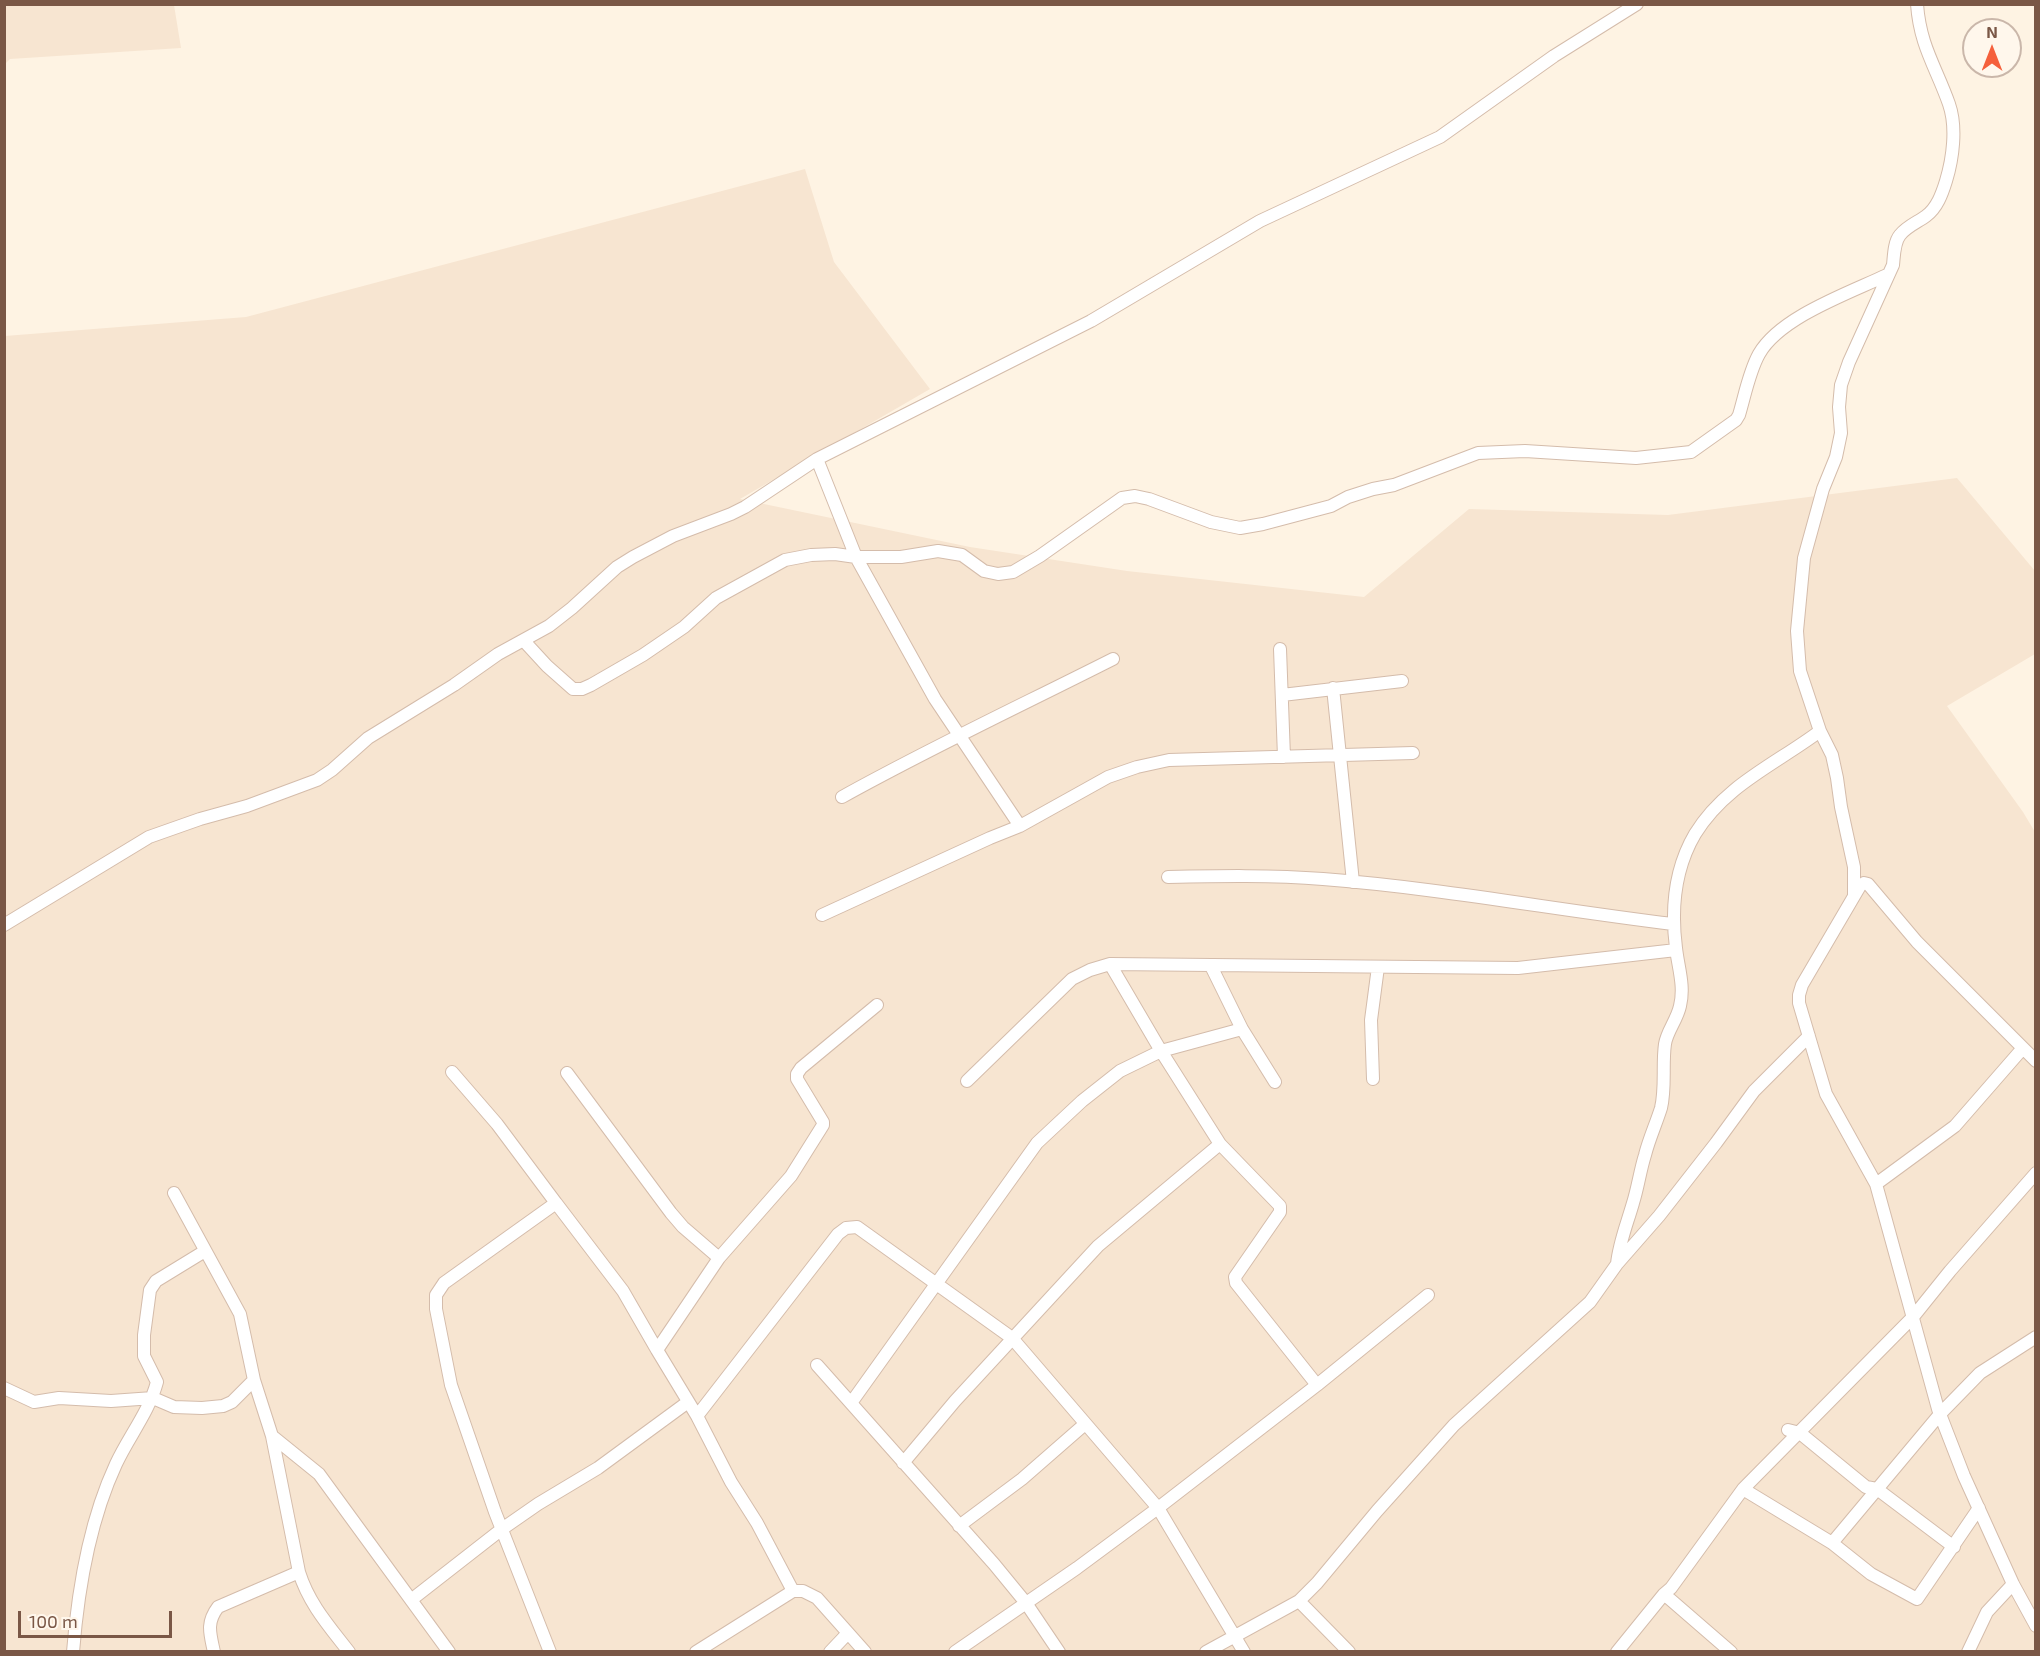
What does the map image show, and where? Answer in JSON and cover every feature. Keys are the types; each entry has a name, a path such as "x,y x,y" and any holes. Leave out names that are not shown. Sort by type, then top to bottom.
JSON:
{"street":[{"path":"4,925 149,837 247,806 317,780 332,770 368,738 454,685 498,654 524,641 572,608 617,567 633,557 673,536 738,511 817,459 1091,321 1260,221 1440,137 1554,56 1637,4"},
{"path":"1853,897 1854,867 1837,778 1832,755 1820,731 1800,671 1797,631 1804,558 1823,489 1836,457 1841,433 1839,407 1841,385 1849,362 1893,265 1894,251 1899,236 1928,215 1938,202 1952,155 1953,130 1950,106 1928,55 1919,24 1917,4"},
{"path":"524,641 573,689 582,689 644,655 684,627 716,598 785,561 811,555 835,554 855,557 950,552 962,555 984,571 998,574 1013,572 1040,556 1122,498 1135,496 1149,499 1210,522 1240,528 1331,506 1348,497 1394,485 1478,453 1525,451 1636,458 1691,452 1736,420 1758,355 1780,329 1887,275"},
{"path":"817,459 855,557 935,699 1020,826"},
{"path":"1280,649 1284,758"},
{"path":"842,797 909,760 960,737 1113,659"},
{"path":"1282,694 1402,681"},
{"path":"1333,688 1353,882"},
{"path":"1617,1264 1619,1248 1664,1095 1663,1070 1666,1041 1680,1006 1681,972 1673,924 1676,884 1682,864 1697,831 1738,785 1820,731"},
{"path":"822,915 1020,826 1108,777 1137,767 1169,760 1413,753"},
{"path":"1168,877 1323,879 1673,924"},
{"path":"2036,1061 1917,942 1868,884 1864,883 1860,886 1802,985 1799,1003 1826,1094 1876,1184 1940,1414 2013,1584 2036,1626"},
{"path":"968,1081 1072,979 1110,964 1518,968 1676,950"},
{"path":"1110,964 1161,1051 1220,1144 1280,1206 1280,1212 1237,1271 1236,1283 1317,1385"},
{"path":"1210,966 1242,1029 1275,1083"},
{"path":"1373,1079 1371,1020 1378,967"},
{"path":"657,1350 719,1258 791,1176 823,1125 797,1079 797,1074 801,1068 877,1005"},
{"path":"851,1403 1037,1143 1082,1101 1120,1071 1161,1051 1242,1029"},
{"path":"1206,1652 1299,1601 1317,1583 1377,1511 1454,1425 1590,1302 1617,1264 1659,1216 1755,1091 1809,1036"},
{"path":"1876,1184 1955,1126 2023,1048"},
{"path":"452,1072 497,1124 623,1291 697,1416 792,1591"},
{"path":"567,1073 671,1213 683,1227 719,1258"},
{"path":"903,1463 955,1401 1098,1246 1220,1144"},
{"path":"1617,1652 1671,1588 1743,1489 1794,1431 1913,1317 2036,1173"},
{"path":"174,1193 240,1314 254,1380 272,1436 299,1572 312,1605 349,1652"},
{"path":"550,1652 502,1529 451,1385 436,1309 436,1295 444,1283 556,1203"},
{"path":"697,1416 838,1234 846,1228 857,1227 1012,1338 1158,1508 1244,1652"},
{"path":"73,1652 85,1563 102,1499 116,1465 153,1398 157,1382 144,1356 150,1290 156,1281 205,1251"},
{"path":"955,1652 1158,1508 1317,1385 1428,1295"},
{"path":"1832,1543 1940,1414 1980,1373 2036,1337"},
{"path":"817,1365 1026,1603 1059,1652"},
{"path":"4,1388 34,1402 59,1398 111,1401 153,1398 174,1407 202,1408 223,1406 232,1402 254,1380"},
{"path":"411,1600 502,1529 598,1468 688,1402"},
{"path":"959,1526 1022,1479 1085,1424"},
{"path":"1794,1431 1866,1487 1877,1489 1954,1547"},
{"path":"272,1436 319,1474 449,1652"},
{"path":"1743,1489 1832,1543 1871,1574 1917,1599 1979,1508"},
{"path":"214,1652 209,1630 211,1616 218,1607 299,1572"},
{"path":"1968,1652 1988,1612 2013,1584"},
{"path":"696,1652 792,1591 803,1591 817,1598 865,1652"},
{"path":"1664,1594 1731,1652"},
{"path":"1299,1601 1349,1652"},
{"path":"830,1652 848,1633"}],"shaded area":[{"path":"5,5 174,5 181,48 10,59 5,64"},
{"path":"805,169 834,262 930,389 740,499 970,547 1127,571 1364,597 1469,509 1668,515 1957,478 2035,571 2035,654 1947,706 2035,832 2035,1651 5,1652 5,336 246,317"}]}
